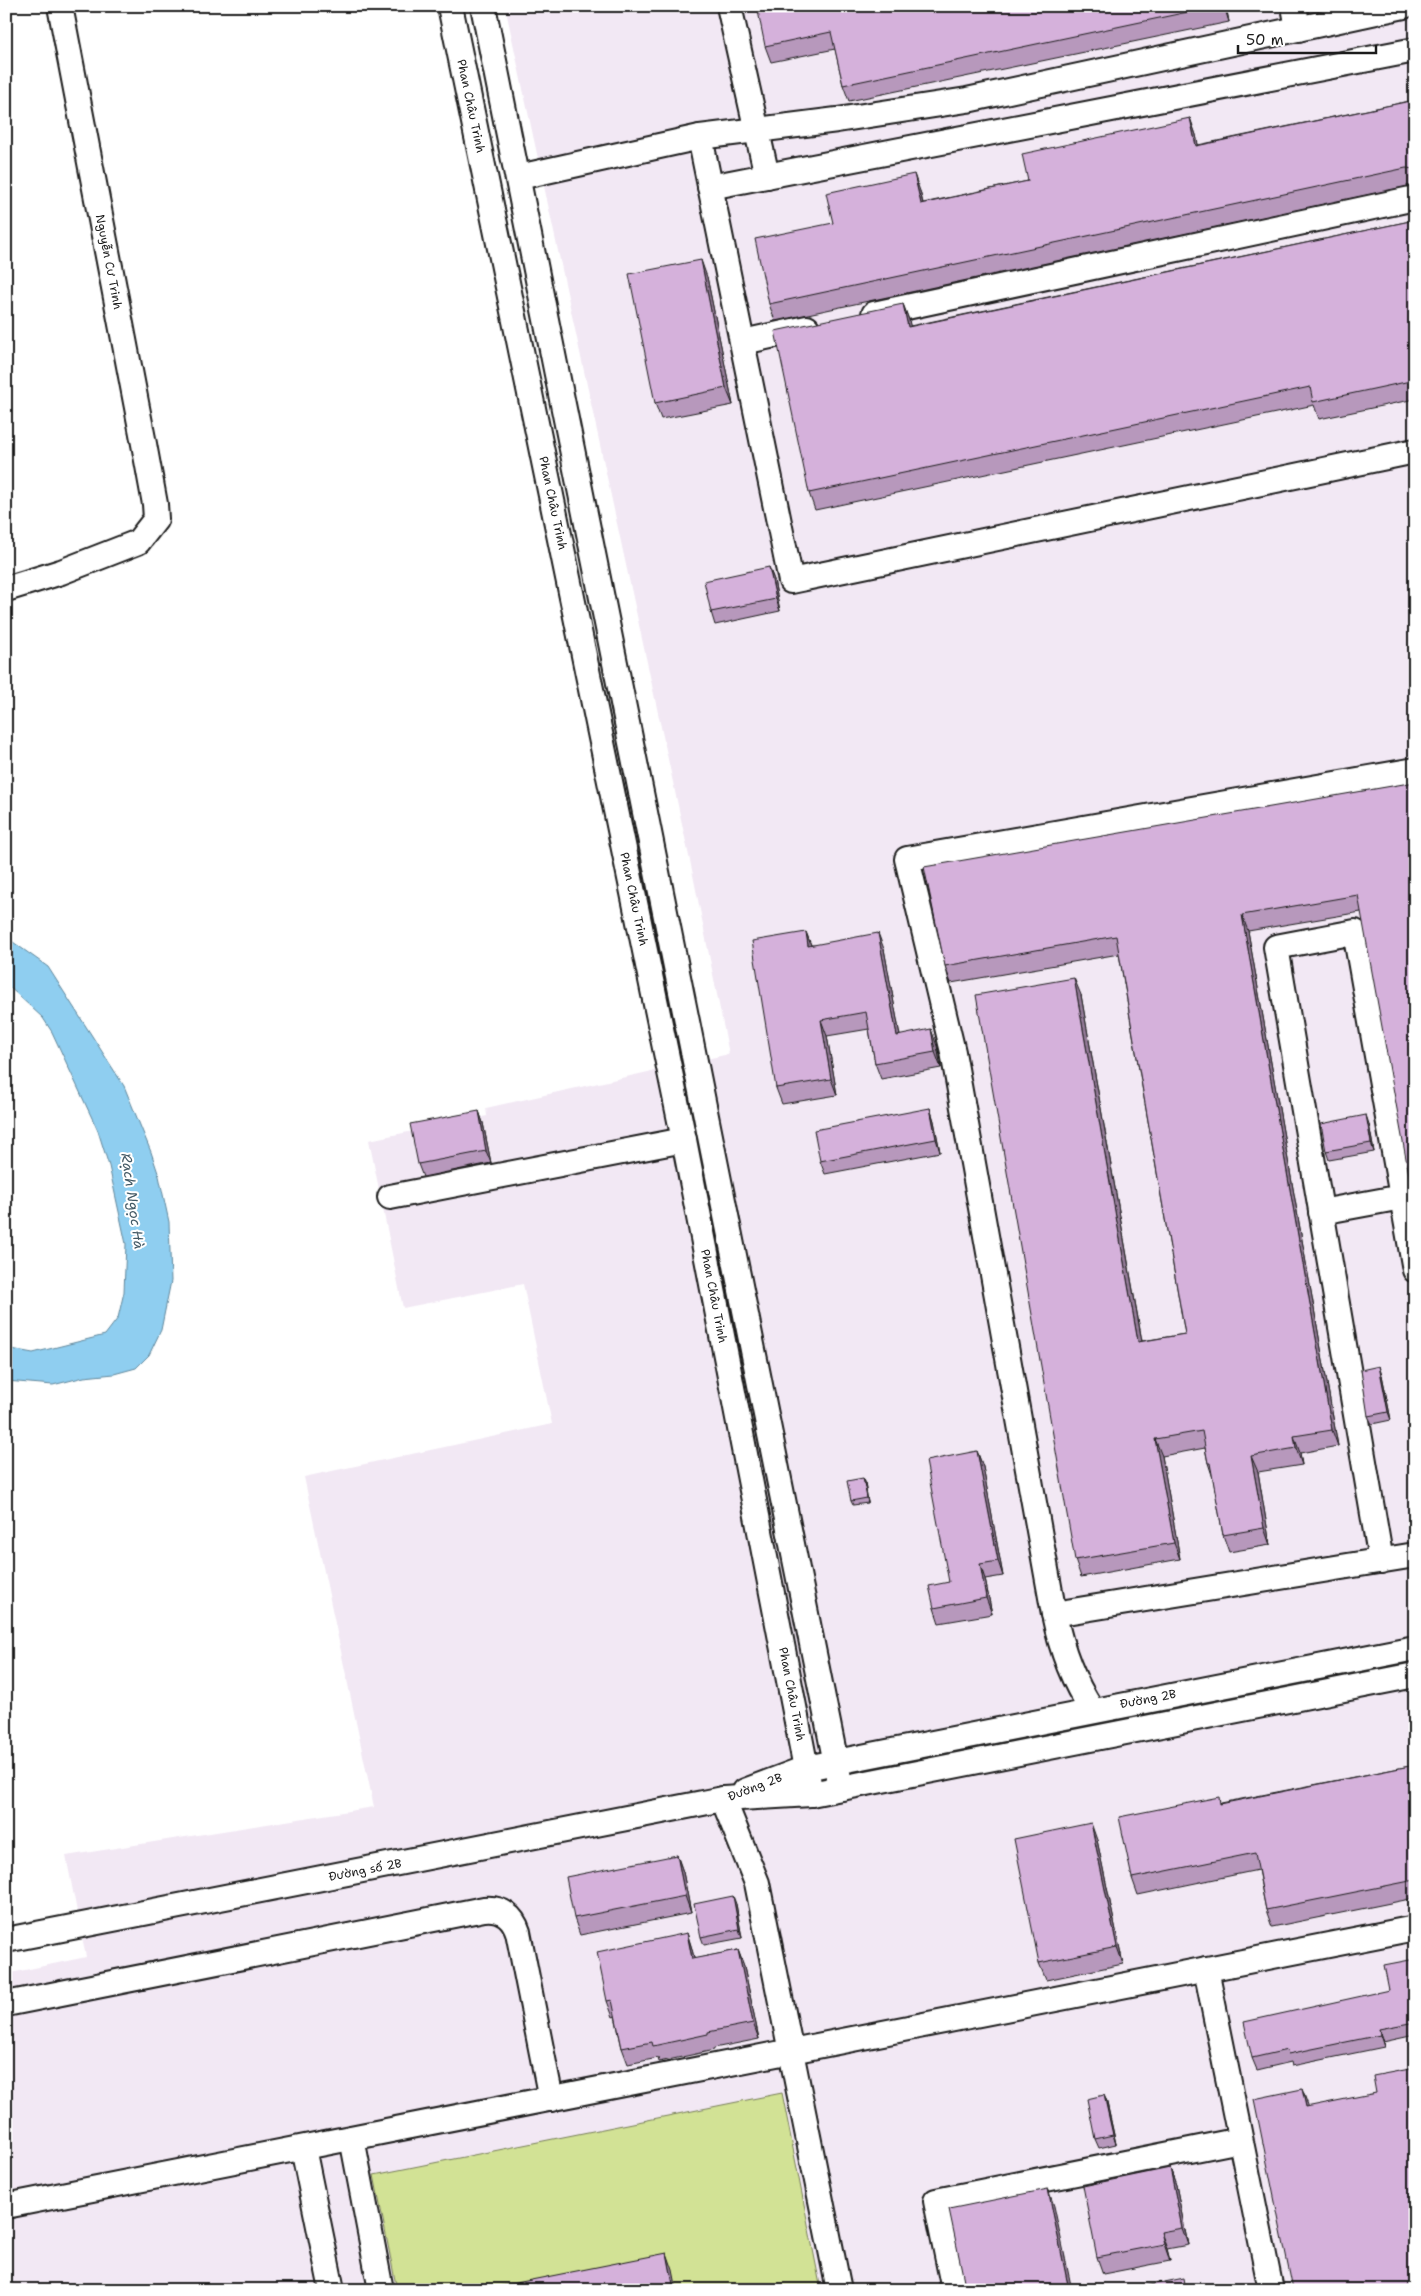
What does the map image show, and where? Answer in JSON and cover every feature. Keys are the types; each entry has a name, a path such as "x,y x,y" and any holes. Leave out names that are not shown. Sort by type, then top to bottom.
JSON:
{"street":[{"name":"Nguyễn Cư Trinh","path":"6,589 61,572 138,542 156,519 144,444 60,6"},
{"name":"Phan Châu Trinh","path":"450,6 684,1140 811,1794"},
{"path":"483,6 841,1788"},
{"path":"729,6 767,176"},
{"path":"518,177 700,137 902,111 967,100 1296,18 1404,6"},
{"path":"710,187 1415,50"},
{"path":"700,137 791,581 1415,451"},
{"path":"742,342 1415,198"},
{"path":"1092,1710 1080,1693 1064,1655 1054,1614 953,1052 907,859 1415,770"},
{"path":"1381,1561 1276,946 1355,932 1415,1270"},
{"path":"390,1197 684,1140"},
{"path":"1321,1212 1402,1198"},
{"path":"1054,1614 1415,1555"},
{"name":"Đường 2B","path":"723,1799 806,1768 1092,1710 1415,1648"},
{"name":"Đường 2B","path":"723,1799 811,1794 1415,1675"},
{"path":"723,1799 757,1883 839,2290"},
{"name":"Đường số 2B","path":"6,1940 723,1799"},
{"path":"6,2004 491,1908 508,1915 518,1932 551,2099"},
{"path":"6,2206 1415,1928"},
{"path":"1206,1969 1271,2290"},
{"path":"352,2138 381,2290"},
{"path":"954,2290 936,2201 1240,2140"},
{"path":"303,2148 332,2290"}],"shaded area":[{"path":"505,6 1415,6 1415,2290 6,2290 6,1974 86,1957 66,1856 374,1807 304,1477 552,1424 523,1284 403,1308 369,1140 487,1116 486,1108 729,1054 692,870"}],"green space":[{"path":"782,2093 821,2290 397,2290 374,2175"}],"water":[{"name":"Rạch Ngọc Hà","path":"6,937 48,967 124,1086 159,1176 169,1222 171,1281 161,1330 149,1355 136,1368 114,1374 84,1377 53,1385 6,1381 6,1348 33,1353 105,1335 118,1318 124,1292 126,1244 109,1166 98,1131 52,1032 43,1018 6,984"}],"building":[{"path":"757,6 846,6 847,9 861,6 1216,6 843,85 831,32 765,46"},
{"path":"1415,100 1415,169 1406,168 769,304 755,239 833,223 826,193 914,174 921,204 1028,181 1022,154 1190,118 1196,146"},
{"path":"1415,220 1415,380 1313,402 1310,387 809,493 775,331 903,304 908,327"},
{"path":"701,260 726,388 655,403 629,274"},
{"path":"769,567 776,599 711,612 704,581"},
{"path":"1415,782 1415,1208 1358,895 1242,915 1332,1430 1294,1436 1296,1448 1251,1456 1264,1528 1223,1535 1210,1463 1208,1463 1202,1431 1155,1439 1174,1543 1075,1560 976,995 1074,978 1138,1342 1185,1334 1116,936 945,966 924,867"},
{"path":"806,932 808,946 878,933 897,1036 931,1029 935,1052 875,1063 866,1012 821,1020 831,1079 776,1088 752,941"},
{"path":"930,1108 936,1139 820,1161 814,1130"},
{"path":"479,1111 486,1151 418,1164 410,1124"},
{"path":"1366,1115 1371,1143 1326,1151 1321,1124"},
{"path":"1379,1366 1388,1412 1368,1416 1361,1370"},
{"path":"977,1451 998,1561 980,1564 986,1598 934,1608 929,1586 949,1582 926,1461"},
{"path":"863,1478 867,1498 851,1501 847,1481"},
{"path":"1415,1765 1415,1880 1266,1910 1255,1853 1132,1878 1119,1817 1219,1797 1220,1804"},
{"path":"1091,1823 1117,1947 1039,1963 1014,1839"},
{"path":"677,1855 685,1896 574,1918 566,1877"},
{"path":"733,1896 739,1929 701,1937 694,1904"},
{"path":"687,1933 692,1959 738,1950 753,2023 653,2046 652,2042 622,2048 612,2000 607,2001 597,1952"},
{"path":"1415,1959 1415,2022 1379,2029 1380,2035 1288,2054 1287,2050 1252,2058 1244,2022 1389,1990 1384,1965"},
{"path":"1415,2068 1415,2290 1293,2290 1254,2099 1302,2089 1306,2107 1376,2093 1373,2076"},
{"path":"1104,2095 1113,2135 1095,2139 1087,2099"},
{"path":"1170,2168 1182,2228 1161,2232 1164,2244 1097,2257 1083,2186"},
{"path":"1048,2189 1069,2290 966,2290 949,2209"},
{"path":"667,2253 674,2290 481,2290"},
{"path":"1184,2278 1186,2290 1126,2290"}]}
